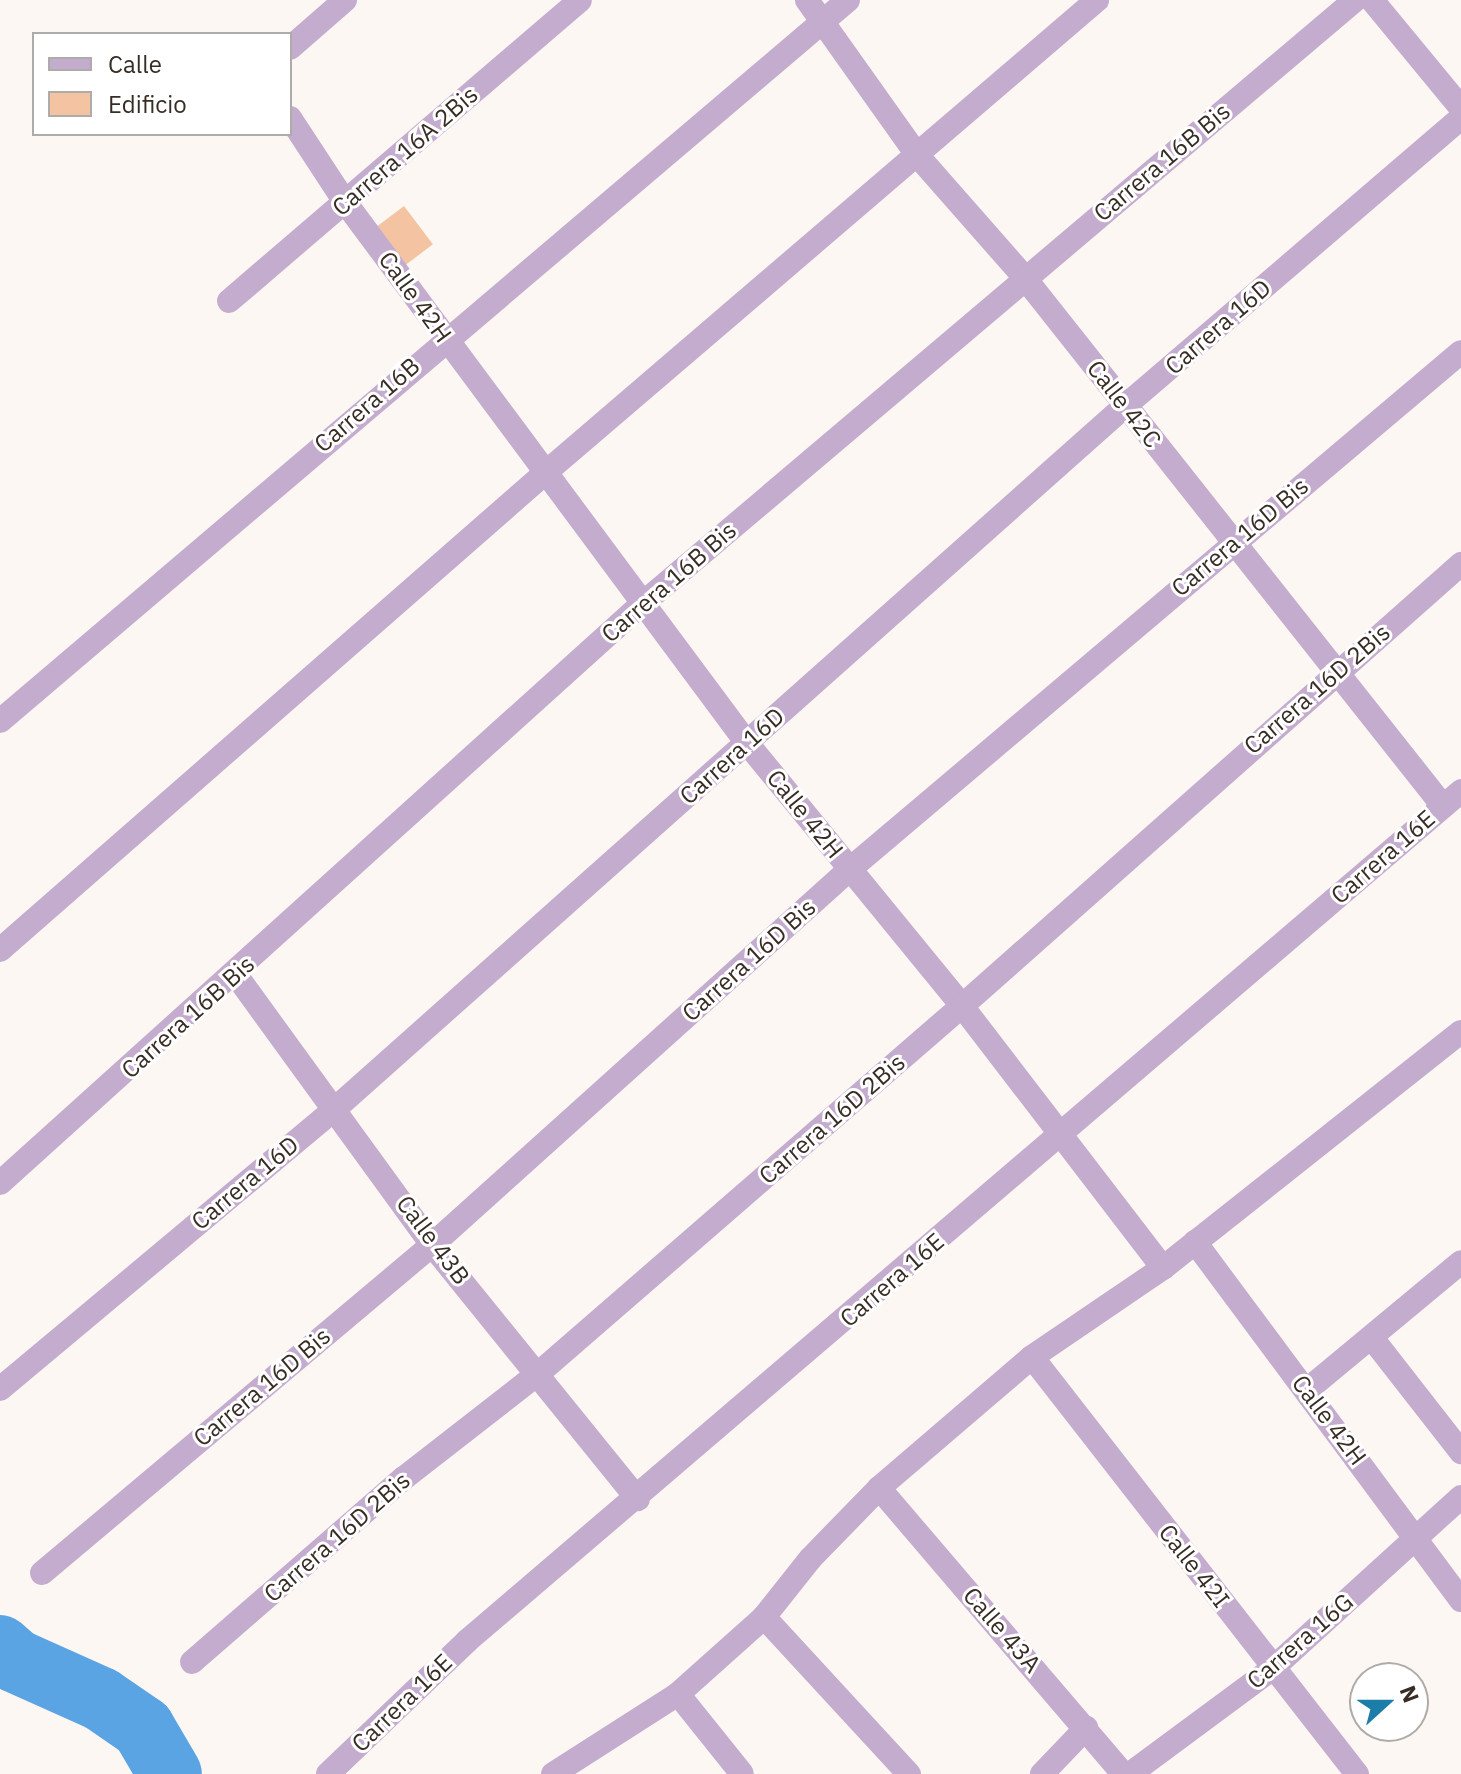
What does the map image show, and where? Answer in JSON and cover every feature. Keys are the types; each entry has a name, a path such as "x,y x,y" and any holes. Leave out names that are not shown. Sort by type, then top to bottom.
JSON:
{"street":[{"path":"292,46 345,0"},
{"name":"Carrera 16A 2Bis","path":"229,301 580,0"},
{"name":"Calle 42C","path":"807,0 917,155 1024,277 1336,672 1452,798"},
{"name":"Carrera 16B","path":"0,721 445,337 848,0"},
{"path":"0,950 545,473 1097,0"},
{"name":"Carrera 16B Bis","path":"0,1183 236,975 642,604 1024,277 1355,0"},
{"path":"1372,0 1461,108"},
{"name":"Carrera 16D","path":"0,1389 337,1107 1125,406 1461,118"},
{"name":"Calle 42H","path":"292,121 345,202 747,743 962,1006 1058,1136 1163,1268"},
{"name":"Carrera 16D Bis","path":"42,1573 432,1245 850,869 1461,352"},
{"name":"Carrera 16D 2Bis","path":"192,1662 404,1478 540,1372 962,1006 1461,564"},
{"name":"Carrera 16E","path":"328,1774 467,1641 638,1499 1452,798"},
{"name":"Calle 43B","path":"236,975 337,1107 432,1245 540,1372 638,1499"},
{"path":"553,1774 678,1694 764,1617 811,1558 879,1488 1032,1357 1163,1268 1461,1032"},
{"name":"Calle 42H","path":"1195,1242 1461,1600"},
{"path":"1307,1390 1461,1262"},
{"path":"1372,1338 1461,1452"},
{"name":"Calle 42I","path":"1032,1357 1357,1774"},
{"name":"Calle 43A","path":"879,1488 1123,1774"},
{"name":"Carrera 16G","path":"1130,1774 1273,1668 1461,1497"},
{"path":"764,1617 909,1774"},
{"path":"678,1694 742,1774"},
{"path":"1042,1774 1086,1728"}],"building":[{"path":"404,206 433,244 399,270 370,232"}],"waterway":[{"path":"0,1647 16,1661 101,1699 143,1728 170,1774"}]}
